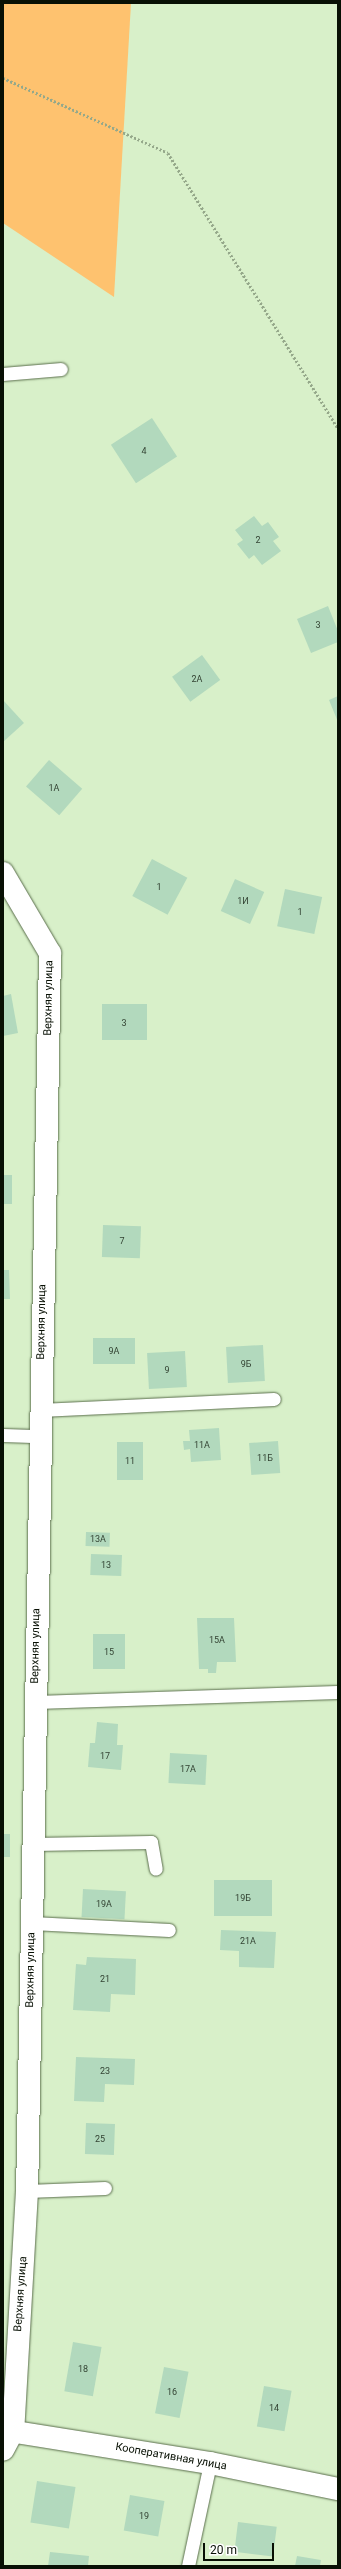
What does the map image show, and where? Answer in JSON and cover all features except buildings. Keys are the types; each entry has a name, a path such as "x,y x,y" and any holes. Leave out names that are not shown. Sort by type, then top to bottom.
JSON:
{"street":[{"name":"Верхняя улица","path":"3,873 50,953 32,1844 28,2191 8,2431"},
{"path":"3,2450 8,2431"},
{"name":"Кооперативная улица","path":"8,2431 210,2463 338,2489"}],"lane":[{"path":"3,374 61,369"},
{"path":"40,1410 274,1399"},
{"path":"3,1435 40,1436"},
{"path":"35,1702 338,1692"},
{"path":"32,1844 151,1842 156,1869"},
{"path":"32,1923 169,1930"},
{"path":"28,2191 105,2188"},
{"path":"188,2566 210,2463"}],"path":[{"path":"3,78 168,154 338,428"}],"shaded area":[{"path":"3,3 131,3 114,297 3,223"}]}
